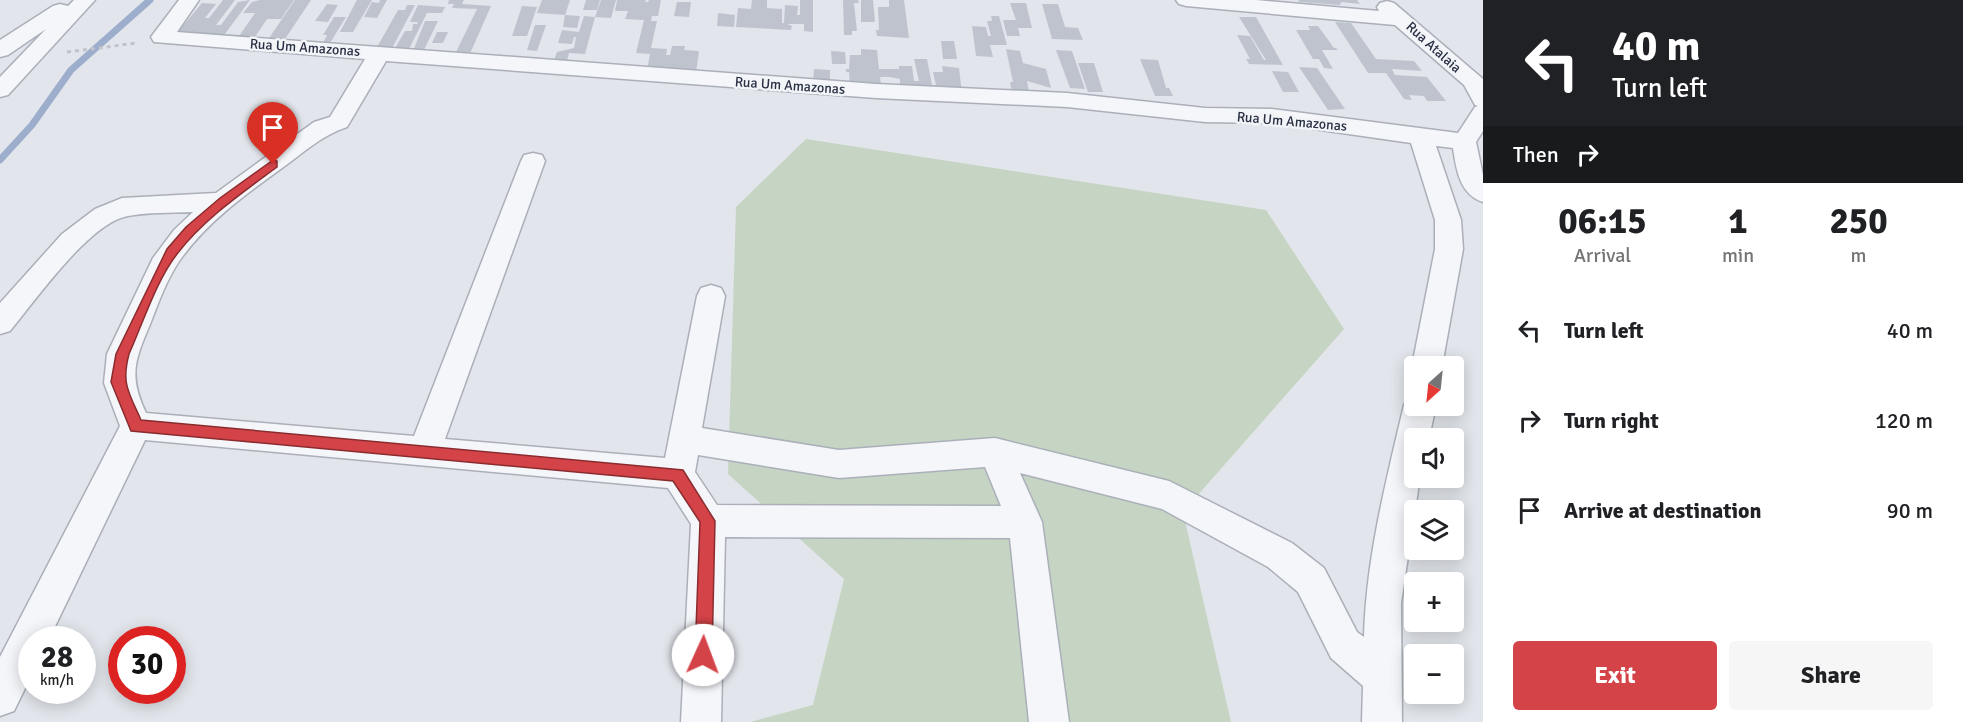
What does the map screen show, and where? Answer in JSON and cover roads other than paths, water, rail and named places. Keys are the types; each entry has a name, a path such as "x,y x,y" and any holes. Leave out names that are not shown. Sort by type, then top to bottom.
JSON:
{"street":[{"path":"0,50 78,0"},
{"path":"0,90 85,0"},
{"name":"Rua Um Amazonas","path":"189,0 162,37 865,90 1067,100 1205,115 1272,116 1464,142"},
{"path":"1186,0 1403,19"},
{"name":"Rua Atalaia","path":"1378,0 1474,82 1483,100"},
{"path":"0,697 136,426 118,382 122,354 171,253 190,231 224,201 322,127 339,122 379,52"},
{"path":"1483,112 1464,142 1470,176 1483,193"},
{"path":"1422,136 1448,220 1449,249 1429,356"},
{"path":"424,452 533,161"},
{"path":"0,323 80,231 106,213 122,207 224,201"},
{"path":"701,722 708,521 678,474 711,296"},
{"path":"1382,722 1383,603 1401,490 1418,416"},
{"path":"136,426 678,474"},
{"path":"684,439 839,464 995,453 1169,496 1280,555 1311,580 1344,645 1382,676"},
{"path":"995,453 1025,522 1048,722"},
{"path":"708,521 1025,522"}],"waterway":[{"path":"0,160 32,125 71,70 150,0"}]}
